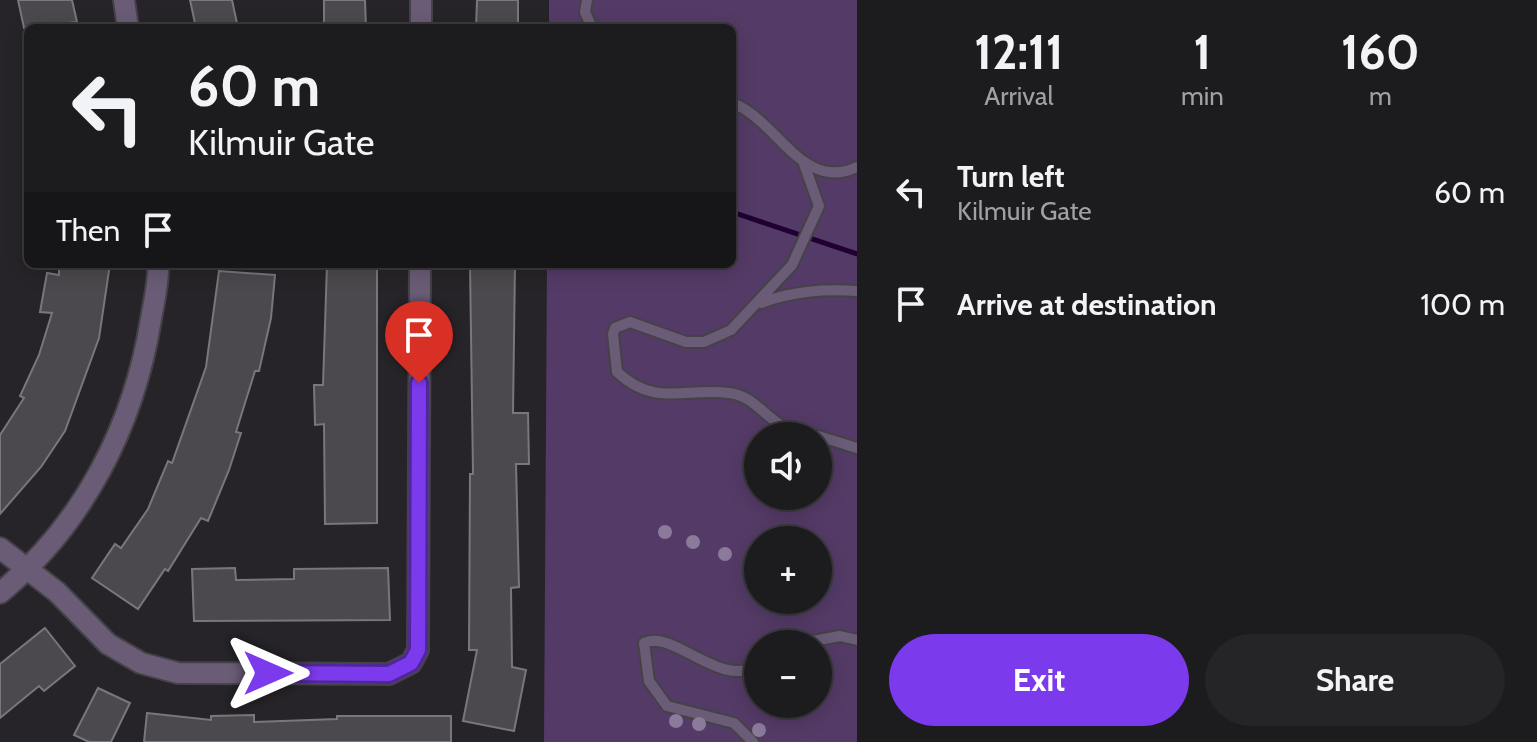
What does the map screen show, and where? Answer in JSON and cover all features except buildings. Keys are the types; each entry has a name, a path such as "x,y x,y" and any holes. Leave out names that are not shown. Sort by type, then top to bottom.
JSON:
{"street":[{"path":"124,0 127,24"},
{"path":"421,0 421,24"},
{"path":"0,593 55,539 94,485 125,418 146,349 157,268"},
{"path":"0,548 57,592 108,644 141,663 178,673 389,674 411,663 418,650 420,268"}],"lane":[{"path":"587,0 585,12 590,24"},
{"path":"736,105 761,120 804,164 819,206 792,265 731,330 704,342 686,342 630,322 615,328 617,372 633,387 663,396 729,393 753,401 777,422"},
{"path":"804,164 828,173 857,167"},
{"path":"758,304 784,294 822,289 857,291"},
{"path":"832,440 857,448"},
{"path":"832,637 857,640"},
{"path":"744,671 695,659 665,642 651,639 644,643 649,681 667,706 734,723 753,742"}],"shaded area":[{"path":"549,0 857,0 857,742 544,742 547,268 736,268 736,24 549,24"}],"waterway":[{"path":"736,213 857,254"}],"route":[{"path":"268,673 389,674 411,663 418,650 419,383"}]}
